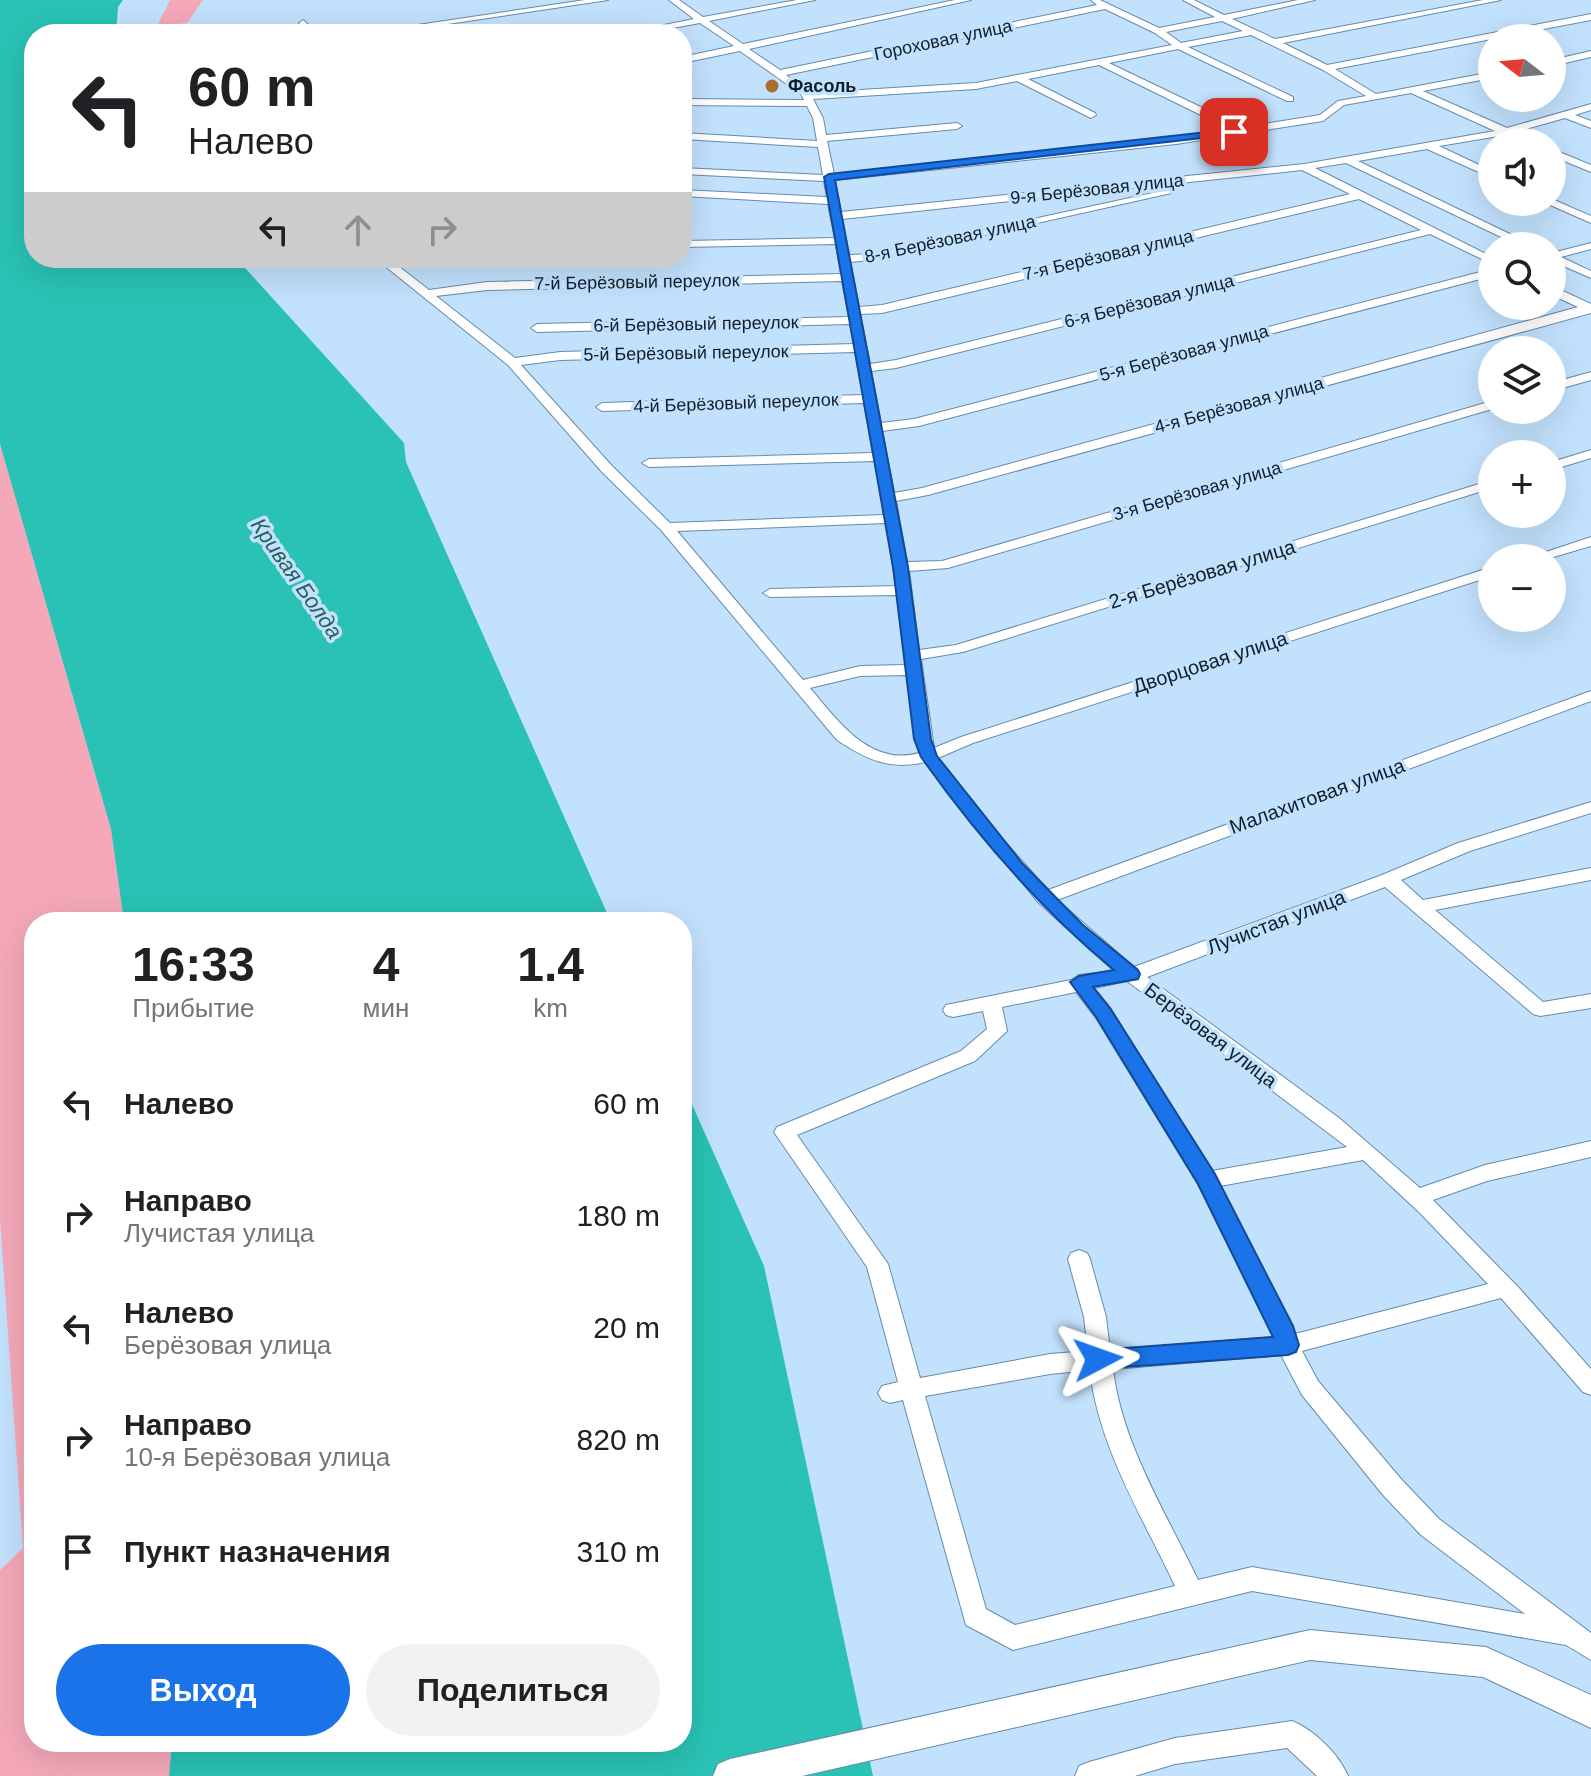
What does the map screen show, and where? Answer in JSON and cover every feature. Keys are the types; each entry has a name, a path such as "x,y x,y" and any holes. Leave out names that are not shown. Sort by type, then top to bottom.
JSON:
{"main road":[{"path":"730,1776 1310,1645 1486,1662 1591,1712"}],"street":[{"path":"433,24 604,0"},
{"path":"673,0 781,73 810,99"},
{"path":"686,24 811,0"},
{"path":"692,58 967,0"},
{"path":"1092,0 1290,99"},
{"path":"1187,0 1326,68 1375,97"},
{"path":"1158,31 1311,0"},
{"path":"1275,42 1497,0"},
{"name":"Гороховая улица","path":"781,73 1106,6"},
{"path":"1326,68 1591,17"},
{"path":"692,102 810,99 976,86 1250,32"},
{"path":"1566,60 1591,54"},
{"path":"1101,62 1207,114"},
{"path":"1019,78 1091,115"},
{"path":"692,171 829,177 1204,137 1323,118 1335,105 1478,78"},
{"path":"1413,90 1496,128"},
{"name":"Берёзовая улица","path":"810,99 823,141 901,567 923,739 929,757 1015,867 1044,898 1131,974 1366,1152 1417,1197 1505,1288 1582,1360 1591,1385"},
{"name":"9-я Берёзовая улица","path":"1520,128 1591,107"},
{"path":"1567,115 1591,125"},
{"path":"692,136 823,141 957,126"},
{"name":"9-я Берёзовая улица","path":"692,194 835,208 1304,167 1478,137"},
{"path":"1428,145 1478,168"},
{"path":"1566,158 1591,169"},
{"path":"1346,159 1500,232"},
{"path":"1304,167 1478,254"},
{"name":"8-я Берёзовая улица","path":"845,259 872,257 1145,197 1195,189"},
{"name":"7-я Берёзовая улица","path":"855,316 1361,195"},
{"path":"1566,208 1591,220"},
{"name":"6-я Берёзовая улица","path":"864,368 896,364 1433,230"},
{"path":"692,244 841,241"},
{"path":"1566,252 1591,246"},
{"path":"1566,263 1591,275"},
{"path":"393,268 512,362 607,469 666,527 843,737 866,753 914,762 929,757"},
{"name":"5-я Берёзовая улица","path":"875,428 914,423 1478,276"},
{"name":"7-й Берёзовый переулок","path":"425,294 466,287 848,277"},
{"path":"1566,297 1590,309"},
{"name":"4-я Берёзовая улица","path":"888,498 923,492 1590,309"},
{"name":"6-й Берёзовый переулок","path":"537,328 855,316"},
{"name":"5-й Берёзовый переулок","path":"512,362 548,356 860,348"},
{"path":"1566,383 1591,376"},
{"name":"4-й Берёзовый переулок","path":"602,407 870,399"},
{"name":"3-я Берёзовая улица","path":"901,567 943,565 1478,409"},
{"path":"1566,462 1591,454"},
{"path":"649,463 881,457"},
{"name":"2-я Берёзовая улица","path":"802,685 912,663 1478,488"},
{"path":"666,527 891,519"},
{"path":"1566,549 1591,541"},
{"name":"Дворцовая улица","path":"929,757 967,740 1478,576"},
{"path":"770,593 903,590"},
{"name":"Малахитовая улица","path":"1044,898 1591,696"},
{"name":"Лучистая улица","path":"953,1010 1079,982 1131,974 1388,879 1464,847 1591,807"},
{"path":"1419,907 1591,874"},
{"path":"1388,879 1540,1009 1591,1001"},
{"path":"1079,982 1103,1013 1207,1180 1310,1388 1392,1487 1430,1527 1567,1633 1591,1648"},
{"path":"991,1002 997,1031 968,1056 784,1132 877,1264 901,1392 975,1617 1013,1638 1252,1579 1567,1633"},
{"path":"1417,1197 1485,1173 1591,1149"},
{"path":"1207,1180 1366,1152"},
{"path":"1079,1259 1095,1317 1105,1401 1125,1453 1192,1594"},
{"path":"901,1392 999,1373 1098,1359 1288,1345 1505,1288"},
{"path":"1089,1776 1175,1751 1292,1734 1334,1776"}],"shaded area":[{"path":"170,0 203,0 187,23 158,24"},
{"path":"0,444 111,829 123,912 24,912 24,1752 171,1752 169,1776 0,1776 0,1570 23,1548 0,1219"}],"water":[{"name":"Кривая Болда","path":"0,0 123,0 118,7 117,24 24,24 24,268 245,268 404,443 406,462 607,912 123,912 111,829 0,444"},
{"path":"692,1104 764,1266 873,1776 169,1776 171,1752 692,1752"}],"place":[{"name":"Фасоль","path":"772,86"}],"route":[{"path":"1098,1359 1288,1345 1207,1180 1103,1013 1079,982 1131,974 1076,929 1015,867 929,757 923,739 901,567 829,177 1176,141 1234,132"}]}
